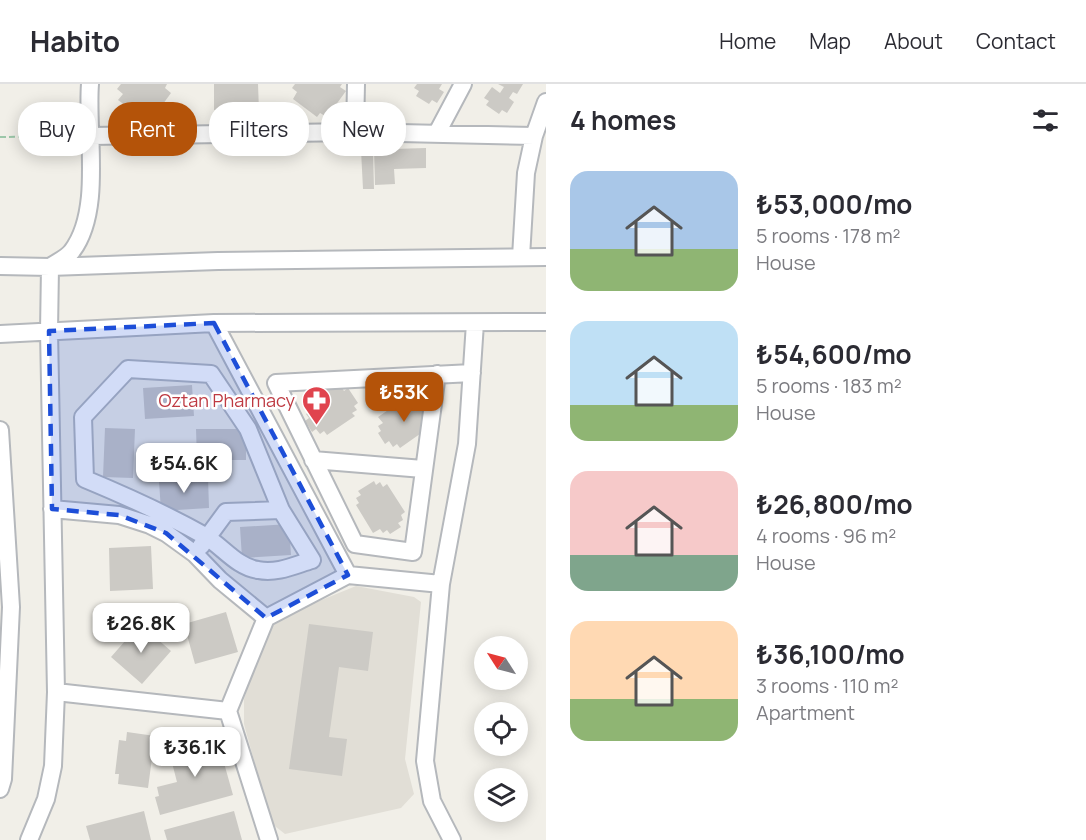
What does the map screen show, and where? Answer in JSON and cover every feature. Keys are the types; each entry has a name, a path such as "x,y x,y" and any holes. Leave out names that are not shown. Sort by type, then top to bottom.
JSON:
{"street":[{"path":"89,102 90,84"},
{"path":"356,84 356,102"},
{"path":"437,133 464,84"},
{"path":"521,257 526,173 534,136 546,102"},
{"path":"96,136 321,133"},
{"path":"406,133 534,136"},
{"path":"50,267 71,253 83,232 90,190 91,156"},
{"path":"0,266 50,267 218,261 546,257"},
{"path":"29,840 46,799 53,766 56,692 49,331 50,267"},
{"path":"452,840 432,801 425,761 441,584 467,444 475,322"},
{"path":"0,334 214,323 546,322"},
{"path":"214,323 348,574"},
{"path":"128,369 211,374 248,429 281,510 312,560 277,570 259,571 242,565 207,538 144,504 85,479 83,417 128,369"},
{"path":"437,374 412,552 355,544 276,383 437,374 472,373"},
{"path":"0,430 11,607 3,779 0,789"},
{"path":"313,460 423,469"},
{"path":"52,509 104,512 135,519 166,533 195,554 220,580 266,618"},
{"path":"195,554 226,512 281,510"},
{"path":"269,840 228,711 266,618 348,574 441,584"},
{"path":"56,692 228,711"}],"path":[{"path":"0,137 18,137"}],"highlighted area":[{"path":"214,323 348,575 266,618 166,533 119,515 52,509 49,331"}],"shaded area":[{"path":"356,586 414,597 421,602 405,759 414,794 401,808 285,834 271,823 244,724 244,699 265,634 275,619"}],"building":[{"path":"121,84 167,84 165,88 171,93 164,102 121,102 118,100 123,94 117,89"},
{"path":"214,84 258,84 259,102 214,102"},
{"path":"295,84 342,84 340,87 346,91 338,102 321,102 321,114 317,117 309,111 309,102 297,102 293,99 297,92 292,88"},
{"path":"417,84 442,84 439,89 444,92 437,103 432,100 429,104 416,96 419,91 414,88"},
{"path":"498,84 523,84 517,94 513,92 509,98 514,102 507,113 502,110 499,114 486,105 489,101 484,98 492,87 500,93 504,87"},
{"path":"426,148 426,168 394,169 395,184 375,185 374,156 406,156 406,149"},
{"path":"361,156 373,156 374,189 363,189"},
{"path":"192,385 194,416 145,419 143,388"},
{"path":"340,385 344,391 348,388 358,403 354,406 357,410 352,413 355,416 327,435 324,431 320,434 316,429 312,432 305,421 309,418 306,414 310,411 305,405 333,386 335,389"},
{"path":"406,398 408,401 413,398 416,403 420,401 430,415 427,429 400,448 397,444 393,447 389,441 385,444 378,433 381,431 378,426 383,423 378,417"},
{"path":"105,428 135,429 133,478 103,477"},
{"path":"196,429 246,429 246,460 197,460"},
{"path":"208,477 209,508 161,511 159,481"},
{"path":"374,481 376,485 380,482 383,487 387,484 405,512 401,515 403,520 398,523 401,527 390,534 387,530 383,533 380,529 373,533 356,505 359,503 356,498 361,495 358,491"},
{"path":"289,524 291,555 242,558 240,527"},
{"path":"151,546 153,589 110,591 109,548"},
{"path":"226,612 238,652 195,664 184,624"},
{"path":"140,624 171,651 142,684 111,657"},
{"path":"309,624 373,632 368,671 339,667 329,737 347,739 342,776 289,769"},
{"path":"127,732 155,736 148,788 118,784 119,774 115,774 119,740 126,741"},
{"path":"217,738 233,795 160,815 155,797 159,796 157,787 177,782 169,751"},
{"path":"144,811 151,840 90,840 86,826"},
{"path":"234,811 242,840 167,840 164,830"}],"place":[{"name":"Oztan Pharmacy","path":"316,426"}]}
